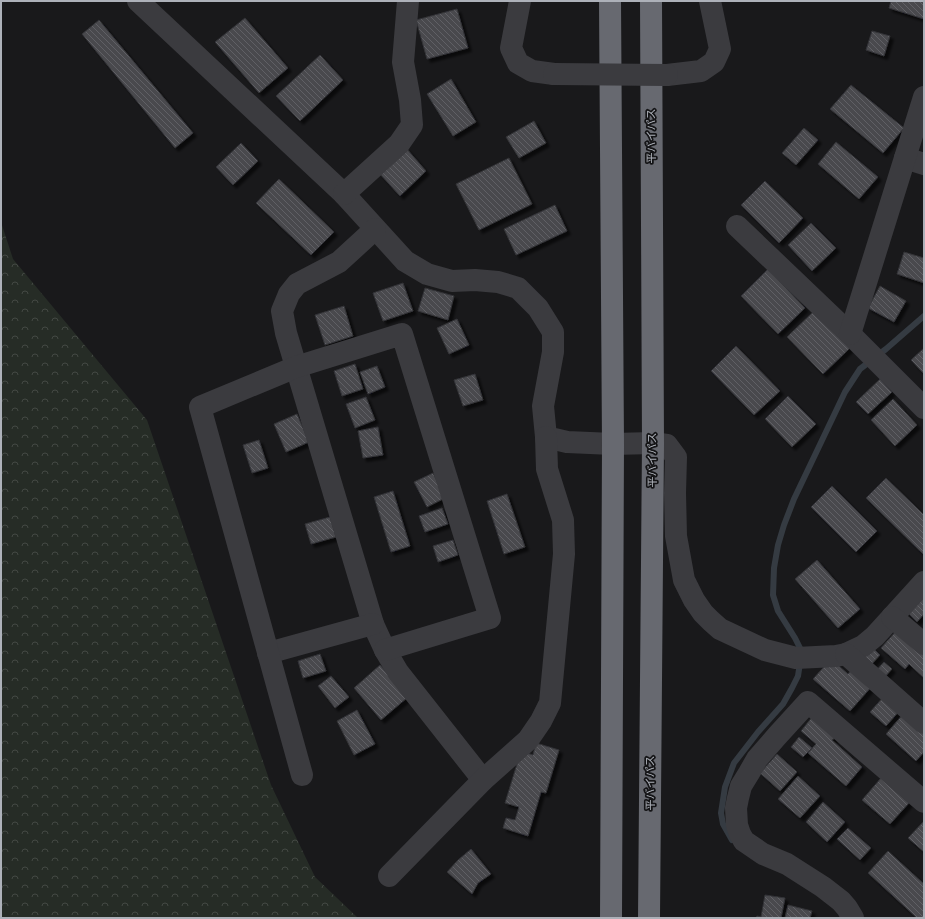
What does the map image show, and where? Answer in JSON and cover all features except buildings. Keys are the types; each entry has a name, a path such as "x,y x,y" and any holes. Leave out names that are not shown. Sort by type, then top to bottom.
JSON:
{"highway":[{"path":"610,1 613,444 611,918"},
{"name":"平バイパス","path":"649,918 652,443 650,1"}],"street":[{"path":"138,1 344,194 405,261 427,274 452,281 475,280 498,282 518,288 538,308 553,332 553,352 543,406 547,469 563,520 564,554 550,703 541,721 528,740 484,780 389,876"},
{"path":"344,194 399,144 412,125 410,100 403,62 408,1"},
{"path":"520,1 511,48 518,63 532,71 554,74 667,75 701,71 714,62 720,49 710,1"},
{"path":"850,334 914,161 924,97"},
{"path":"737,226 878,361 924,408"},
{"path":"375,229 339,262 298,284 289,294 282,312 286,333 373,624 385,650 398,672 484,780"},
{"path":"302,775 200,407 296,367 402,334 490,618 385,650"},
{"path":"546,437 567,442 613,444 652,443 667,445 676,457 676,536 684,580 694,600 703,613 720,629 765,650 806,658 846,654 863,646 875,636 924,582"},
{"path":"892,617 924,644"},
{"path":"268,653 373,624"},
{"path":"846,654 924,723"},
{"path":"853,918 841,901 823,887 787,864 763,854 742,838 736,825 736,808 741,786 757,759 808,702 924,802"}],"green space":[{"path":"1,222 13,259 147,420 271,785 315,877 358,918 1,918"}],"waterway":[{"path":"732,840 723,824 721,813 725,787 734,763 758,732 783,704 798,676 800,648 778,611 773,595 774,568 778,545 784,525 794,499 845,392 860,369 924,316"}]}
